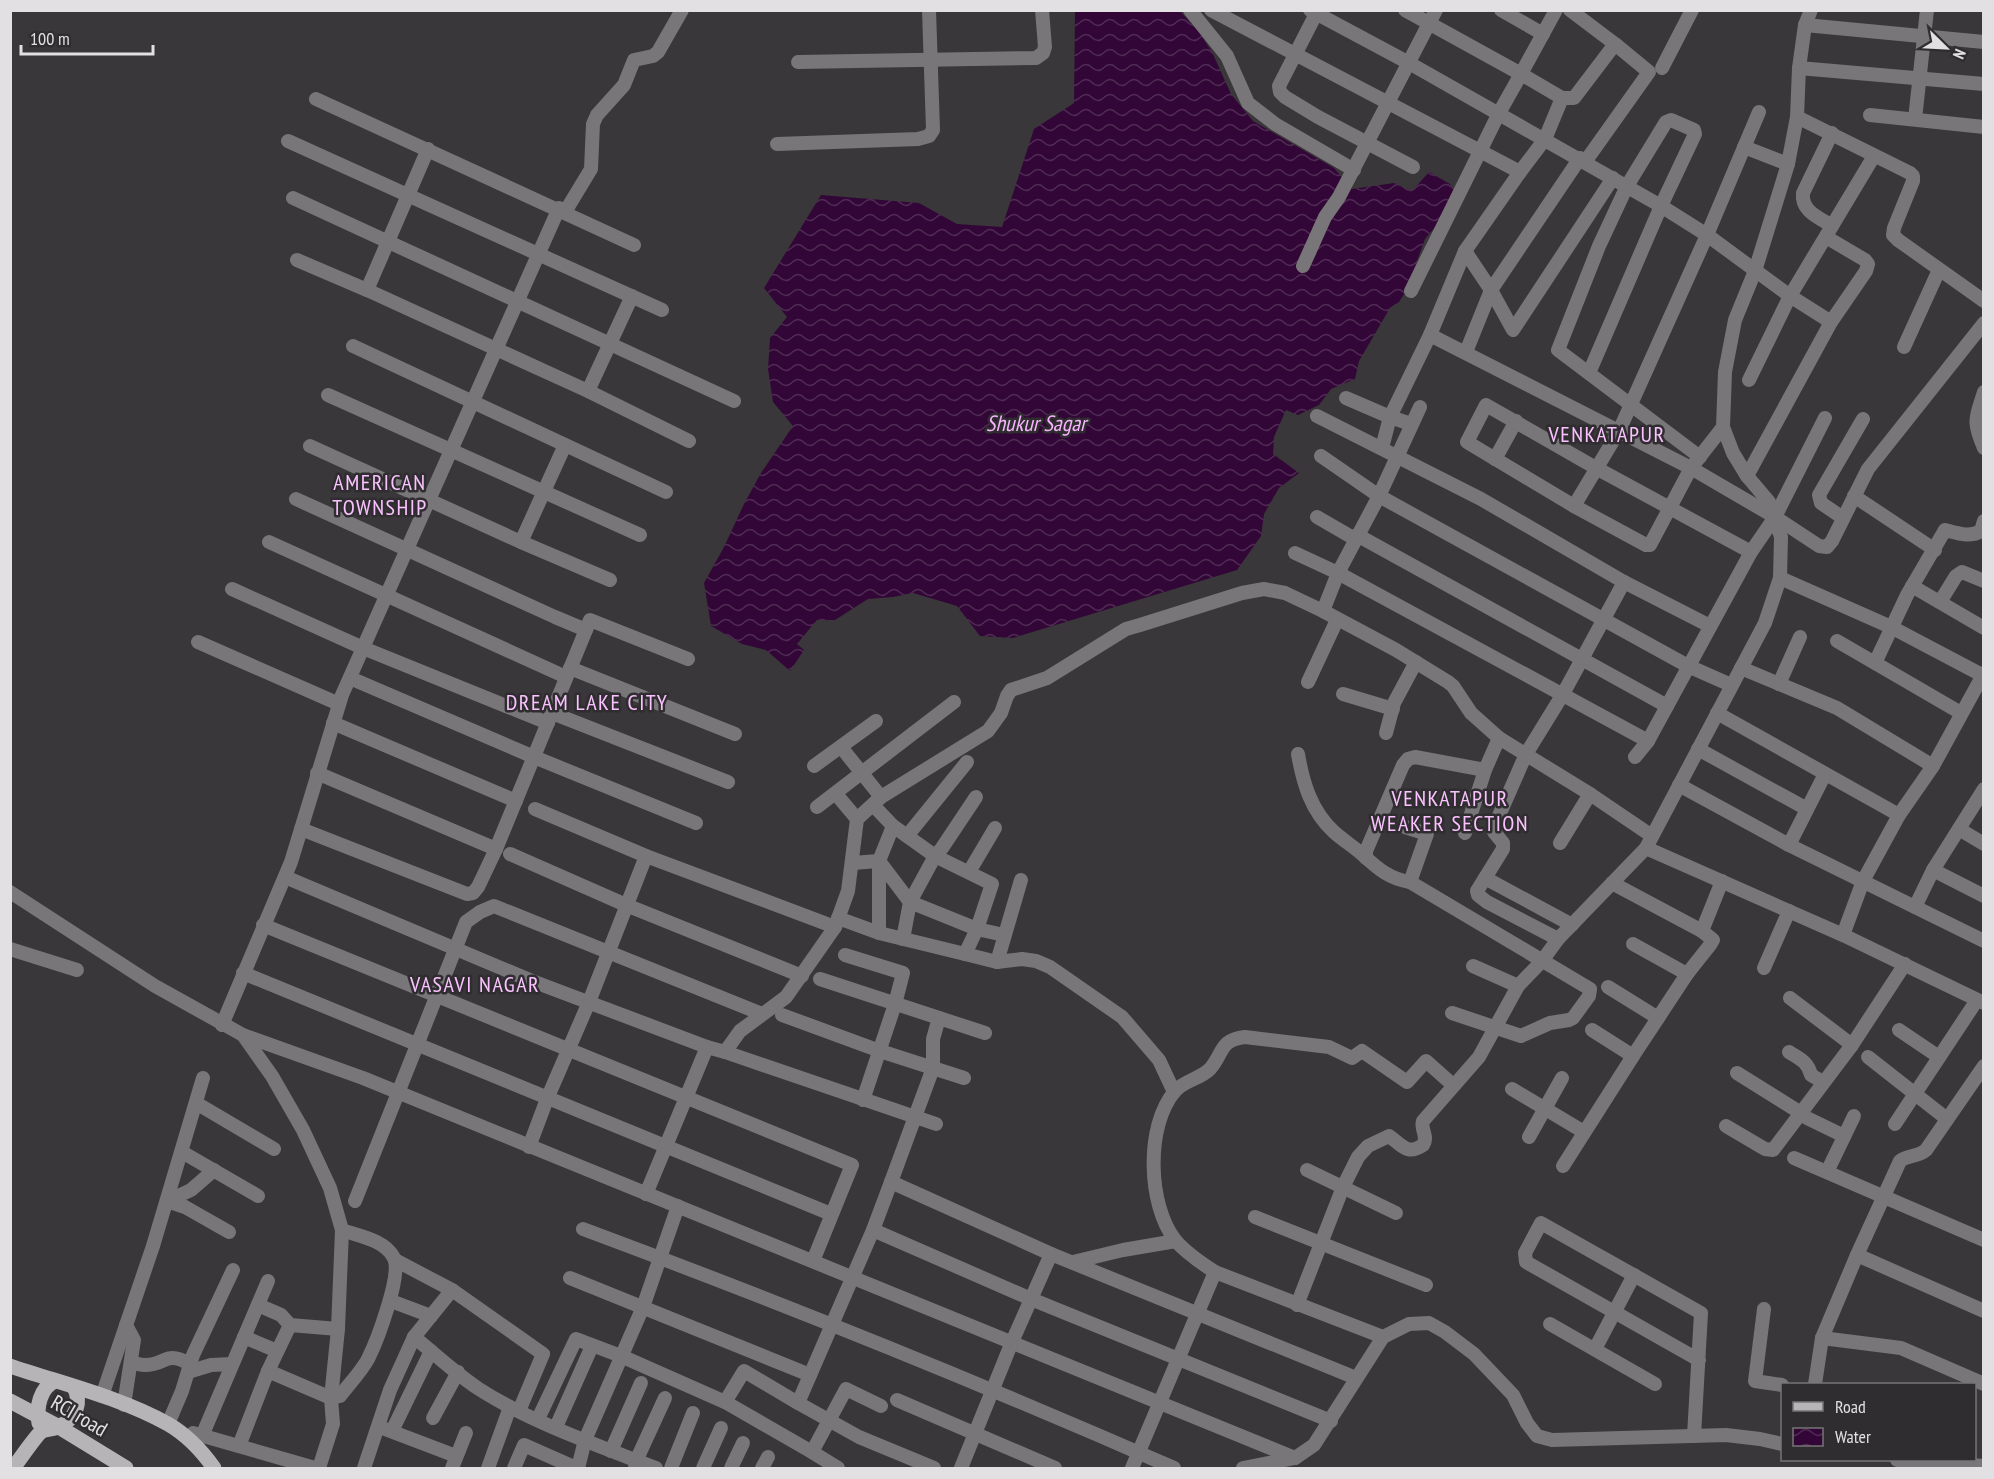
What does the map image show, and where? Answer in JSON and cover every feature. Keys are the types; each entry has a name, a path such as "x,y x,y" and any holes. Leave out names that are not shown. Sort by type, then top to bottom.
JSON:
{"main road":[{"path":"10,1366 102,1396 171,1426 190,1440 214,1468"},
{"path":"41,1432 38,1407 45,1388 55,1381"},
{"path":"13,1468 41,1432 59,1427 76,1411 79,1402 74,1387"},
{"name":"RCI road","path":"10,1401 59,1427 126,1468"}],"street":[{"path":"222,1025 285,877 339,704 350,678 539,254 562,210 591,169 592,130 597,116 624,85 633,60 653,56 658,52 682,10"},
{"path":"777,144 918,139 929,136 933,130 929,10"},
{"path":"798,62 1040,56 1045,47 1042,10"},
{"path":"1190,10 1227,56 1248,103 1351,175"},
{"path":"1211,10 1520,172"},
{"path":"1405,10 1562,98 1574,98 1615,44"},
{"path":"1303,266 1325,217 1340,197 1436,10"},
{"path":"1501,10 1543,34"},
{"path":"1411,291 1499,113 1556,10"},
{"path":"1466,352 1491,290 1582,160 1649,72 1615,44 1589,16 1570,10"},
{"path":"1662,68 1692,10"},
{"path":"1297,1305 1343,1187 1358,1156 1368,1146 1385,1136 1389,1136 1407,1150 1413,1151 1423,1145 1426,1135 1422,1125 1423,1121 1479,1058 1518,986 1542,961 1558,939 1649,842 1765,623 1780,578 1781,537 1769,502 1747,476 1733,453 1723,428 1725,372 1735,320 1755,271 1788,164 1797,117 1799,68 1805,25 1811,10"},
{"path":"1915,119 1927,10"},
{"path":"1413,167 1318,117 1280,92 1279,86 1315,12 1662,206 1831,322"},
{"path":"1805,25 1983,42"},
{"path":"1799,68 1983,84"},
{"path":"1382,448 1390,417 1430,335 1465,251 1545,139 1562,98"},
{"path":"316,99 634,244"},
{"path":"1574,506 1619,431 1707,235 1759,112"},
{"path":"1870,115 1983,127"},
{"path":"1797,117 1910,173 1913,181 1893,235 1983,301"},
{"path":"1589,373 1695,134 1694,130 1668,120 1627,186 1599,246 1558,347 1560,352 1630,404 1696,463 1819,546 1827,547 1832,541 1868,470 1983,323"},
{"path":"1747,476 1831,322 1866,271 1868,264 1829,232 1804,207 1802,201 1803,192 1832,133"},
{"path":"288,141 662,310"},
{"path":"1744,147 1788,164"},
{"path":"367,290 428,149"},
{"path":"1749,380 1790,296 1874,156"},
{"path":"1465,251 1491,290 1513,330 1613,178"},
{"path":"293,198 734,401"},
{"path":"297,261 367,290 588,391 689,441"},
{"path":"1904,347 1939,270"},
{"path":"588,391 632,296"},
{"path":"1430,335 1619,431 1696,463"},
{"path":"353,346 666,492"},
{"path":"1982,440 1975,422 1976,411 1983,392"},
{"path":"328,395 640,535"},
{"path":"1347,398 1411,424"},
{"path":"1723,428 1696,463 1669,507 1650,545 1646,545 1574,506 1467,442 1486,405 1596,468 1669,507 1751,552"},
{"path":"1323,611 1338,573 1379,496 1420,407"},
{"path":"1317,416 1481,499 1624,582 1710,626"},
{"path":"1635,757 1648,741 1751,552 1775,517 1825,418"},
{"path":"1844,518 1821,504 1818,495 1863,418"},
{"path":"1496,459 1516,421"},
{"path":"521,542 565,445"},
{"path":"310,446 610,580"},
{"path":"1321,456 1379,496 1688,666 1731,685"},
{"path":"1854,496 1935,550"},
{"path":"296,499 586,630"},
{"path":"1317,517 1582,658 1667,706"},
{"path":"1875,663 1912,586 1945,530 1969,535 1976,534 1981,531 1983,521"},
{"path":"269,542 386,596 568,672 735,734"},
{"path":"1296,553 1338,573 1648,741"},
{"path":"1940,602 1956,576 1962,572 1983,581"},
{"path":"1780,578 1891,627 1983,674 1933,766 1899,815 1863,881 1843,935"},
{"path":"1558,939 1487,902 1477,894 1503,849 1503,843 1494,832 1494,827 1527,754 1563,694 1624,582"},
{"path":"1912,586 1983,628"},
{"path":"232,589 363,648 728,782"},
{"path":"725,1052 740,1031 786,997 836,922 848,891 857,819 877,801 988,731 1001,713 1011,690 1047,678 1126,629 1242,593 1264,589 1285,593 1323,611 1453,686 1471,713 1499,738 1590,794 1649,842 1722,881 1905,964 1980,1002 1939,1057 1895,1124"},
{"path":"301,829 467,894 473,893 496,849 590,620 688,659"},
{"path":"1308,682 1337,620"},
{"path":"1779,684 1800,637"},
{"path":"1838,641 1961,713"},
{"path":"198,642 339,704"},
{"path":"1386,733 1393,709 1416,663"},
{"path":"1740,668 1837,708 1933,766"},
{"path":"350,678 696,823"},
{"path":"1343,694 1393,709"},
{"path":"817,807 954,702"},
{"path":"1717,713 1899,815"},
{"path":"814,766 876,721"},
{"path":"333,723 516,801"},
{"path":"1465,833 1485,770 1499,738"},
{"path":"841,747 860,772 893,826 935,856 992,884 977,929 965,954"},
{"path":"1698,749 1807,810"},
{"path":"1298,754 1303,785 1316,811 1332,831 1369,862 1387,876 1399,881 1410,882 1590,989 1589,996 1575,1016 1569,1020 1546,1024 1521,1036 1452,1013"},
{"path":"1366,858 1371,840 1408,759 1416,757 1485,770"},
{"path":"907,836 967,762"},
{"path":"317,773 496,849"},
{"path":"1789,845 1825,774"},
{"path":"1679,785 1789,845 1983,941"},
{"path":"1915,908 1933,870 1983,789"},
{"path":"836,794 857,819"},
{"path":"1560,843 1590,794"},
{"path":"903,939 910,902 935,856 976,797"},
{"path":"535,809 646,856 836,922 997,962 1022,959 1036,961 1050,967 1122,1017 1159,1060 1174,1092"},
{"path":"879,933 879,861 893,826"},
{"path":"1405,827 1427,834 1410,882"},
{"path":"969,872 995,828"},
{"path":"1959,829 1983,844"},
{"path":"510,854 626,905 802,976"},
{"path":"529,1147 646,856"},
{"path":"852,863 879,861"},
{"path":"879,861 910,902 977,929 1004,936"},
{"path":"1933,870 1983,896"},
{"path":"285,877 532,981 707,1047 936,1124"},
{"path":"1485,878 1572,925"},
{"path":"997,962 1021,880"},
{"path":"1702,931 1722,881"},
{"path":"1563,1166 1687,974 1713,940 1702,931 1612,883"},
{"path":"10,892 155,986 243,1035 330,1065 1295,1458"},
{"path":"1476,922 1487,902"},
{"path":"333,1197 357,1202 397,1092 466,922 494,906 762,1014"},
{"path":"1764,968 1789,911"},
{"path":"263,925 852,1166 813,1261"},
{"path":"1633,944 1687,974"},
{"path":"10,949 77,970"},
{"path":"845,955 903,974 863,1100"},
{"path":"1726,1126 1766,1149 1773,1150 1804,1115 1823,1082 1852,1045 1905,964"},
{"path":"1473,966 1518,986"},
{"path":"243,973 831,1214"},
{"path":"820,979 985,1033"},
{"path":"1608,987 1658,1018"},
{"path":"1790,999 1852,1045"},
{"path":"782,1015 880,1051 964,1078"},
{"path":"798,1403 873,1230 915,1118 933,1068 933,1039 939,1018"},
{"path":"1592,1030 1633,1056"},
{"path":"1899,1030 1939,1057"},
{"path":"233,1270 189,1368 171,1426 317,1468 333,1424 331,1398 338,1329 342,1230 333,1197 293,1112 272,1076 243,1035"},
{"path":"1383,1336 1215,1272 1176,1241 1164,1222 1153,1178 1160,1121 1174,1092 1185,1082 1202,1075 1210,1068 1226,1042 1234,1038 1245,1037 1329,1047 1352,1058 1362,1050 1407,1082 1426,1061 1453,1085"},
{"path":"646,1194 707,1047"},
{"path":"1789,1052 1805,1062 1810,1067 1811,1075 1823,1082"},
{"path":"1868,1057 1916,1092 1947,1119"},
{"path":"1815,1383 1822,1338 1900,1161 1906,1157 1917,1156 1926,1150 1983,1066"},
{"path":"1737,1073 1804,1115 1844,1136"},
{"path":"102,1396 167,1201 203,1078"},
{"path":"1529,1137 1562,1078"},
{"path":"1512,1089 1584,1132"},
{"path":"196,1103 274,1149"},
{"path":"1827,1172 1854,1116"},
{"path":"182,1152 258,1196"},
{"path":"1794,1158 1983,1240"},
{"path":"167,1201 191,1190 214,1170"},
{"path":"1307,1170 1396,1214"},
{"path":"891,1182 1051,1254 1356,1378"},
{"path":"167,1201 185,1207 229,1232"},
{"path":"514,1468 524,1444 577,1468 585,1440 643,1307 678,1206"},
{"path":"1256,1217 1426,1285"},
{"path":"1694,1436 1699,1360 1701,1313 1541,1223 1525,1253 1526,1262 1699,1360"},
{"path":"583,1229 660,1257 993,1391 1174,1468"},
{"path":"342,1230 374,1241 390,1252 395,1260 452,1290 543,1354 488,1468"},
{"path":"873,1230 1031,1299 1331,1421"},
{"path":"1073,1263 1123,1250 1176,1241"},
{"path":"961,1468 1012,1342 1051,1254"},
{"path":"1857,1255 1983,1311"},
{"path":"268,1371 331,1398 340,1396 367,1360 391,1301 395,1260"},
{"path":"1132,1468 1215,1272"},
{"path":"1595,1349 1634,1275"},
{"path":"570,1278 810,1375"},
{"path":"202,1436 268,1281"},
{"path":"364,1468 390,1390 414,1337 452,1290"},
{"path":"391,1301 431,1316"},
{"path":"258,1305 281,1315 290,1324 338,1329"},
{"path":"1764,1309 1755,1381 1781,1385"},
{"path":"1243,1468 1295,1458 1314,1445 1383,1336 1409,1324 1429,1323 1474,1354 1513,1395 1527,1423 1537,1436 1552,1440 1725,1435 1781,1444"},
{"path":"240,1446 268,1371 290,1324"},
{"path":"1550,1324 1655,1384"},
{"path":"124,1405 134,1340 126,1325"},
{"path":"244,1337 277,1351"},
{"path":"414,1337 478,1388 515,1409 611,1451 636,1465 656,1468"},
{"path":"1822,1338 1901,1348 1983,1384"},
{"path":"538,1419 576,1339 621,1356 725,1402 838,1468"},
{"path":"556,1427 592,1346"},
{"path":"392,1431 431,1351"},
{"path":"130,1363 145,1365 169,1357 180,1358 189,1368"},
{"path":"189,1368 232,1364"},
{"path":"725,1402 744,1371 860,1437 934,1468"},
{"path":"434,1418 458,1372"},
{"path":"611,1451 641,1383"},
{"path":"812,1452 846,1389 881,1406"},
{"path":"636,1465 666,1398"},
{"path":"897,1400 1055,1468"},
{"path":"671,1468 693,1413"},
{"path":"378,1427 392,1431 454,1462 466,1433"},
{"path":"703,1468 721,1428"},
{"path":"730,1468 743,1443"},
{"path":"1913,1465 1983,1466"}],"water":[{"name":"Shukur Sagar","path":"1075,11 1180,11 1198,31 1212,52 1231,94 1253,121 1334,168 1352,189 1394,183 1412,191 1429,172 1450,184 1454,189 1443,218 1425,239 1406,291 1399,302 1390,308 1359,361 1355,379 1331,389 1319,405 1298,415 1286,410 1274,437 1273,454 1299,473 1279,488 1264,514 1261,536 1237,570 1013,638 980,636 957,606 913,593 868,599 835,620 817,620 797,644 804,650 790,671 766,650 742,644 711,626 704,583 761,473 793,426 773,402 768,369 770,338 787,317 764,288 821,195 919,203 957,224 1002,227 1034,129 1074,103"}],"district":[{"name":"VENKATAPUR","path":"1607,434"},
{"name":"AMERICAN TOWNSHIP","path":"380,494"},
{"name":"DREAM LAKE CITY","path":"587,702"},
{"name":"VENKATAPUR WEAKER SECTION","path":"1450,810"},
{"name":"VASAVI NAGAR","path":"475,984"}]}
